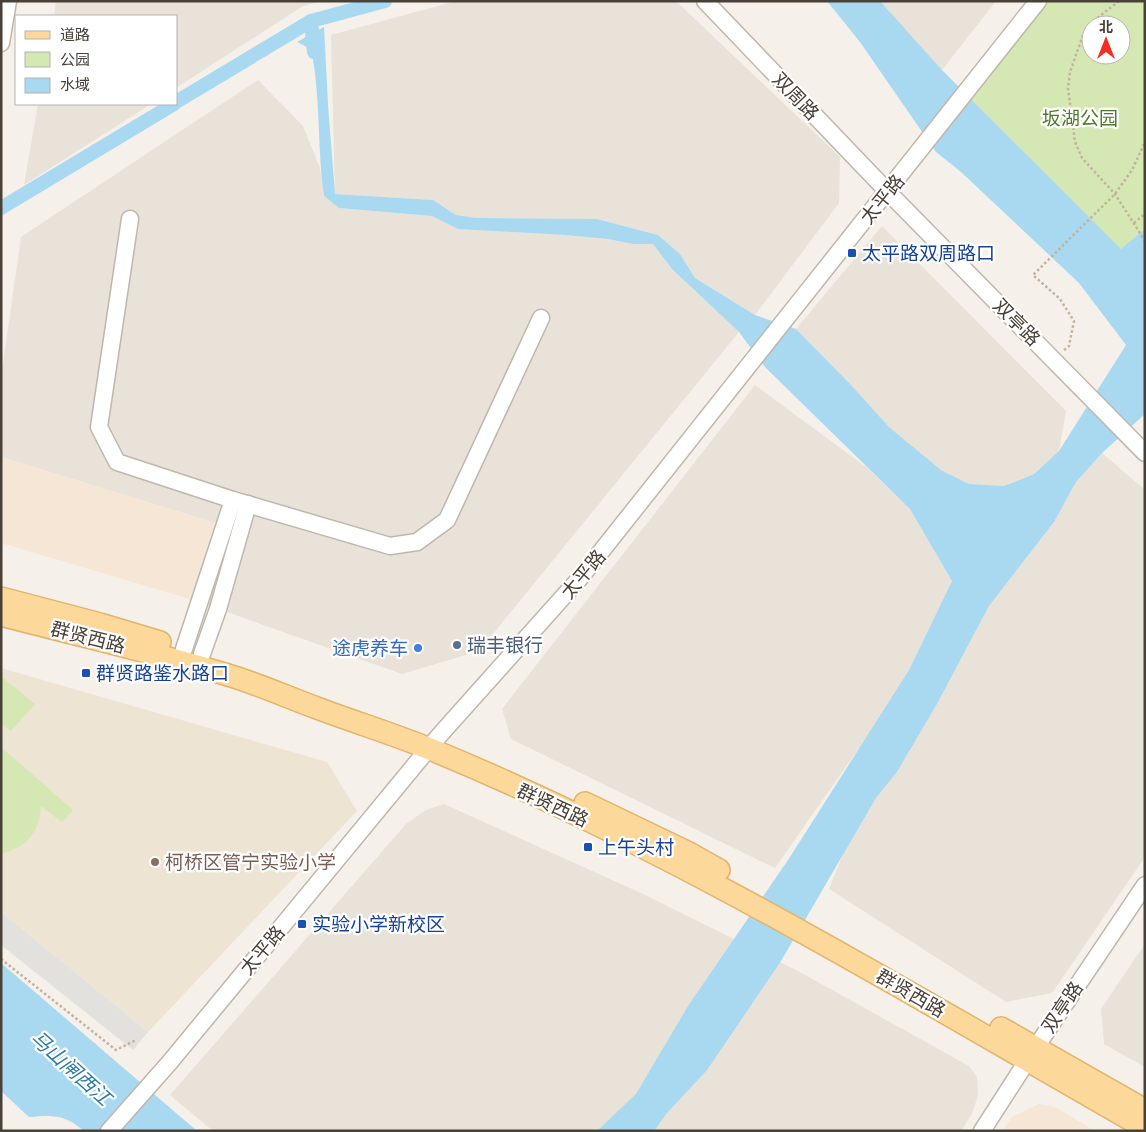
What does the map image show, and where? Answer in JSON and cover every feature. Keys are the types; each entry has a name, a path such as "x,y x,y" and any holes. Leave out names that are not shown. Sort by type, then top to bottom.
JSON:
{"main road":[{"name":"群贤西路","path":"1,598 100,624 273,676 433,743 593,806 670,844 757,900 1032,1054 1145,1110"},
{"name":"群贤西路","path":"1,615 232,676 433,743"},
{"name":"群贤西路","path":"1032,1054 1145,1128"}],"street":[{"path":"1,43 8,1"},
{"name":"双周路","path":"705,1 888,192"},
{"name":"太平路","path":"109,1131 170,1062 433,743 580,578 1038,1"},
{"name":"双亭路","path":"888,192 1145,453"},
{"path":"130,219 99,427 117,462 241,502 390,546 416,542 446,520 541,318"},
{"path":"193,652 218,609 241,502"},
{"name":"双亭路","path":"982,1131 1145,885"}],"path":[{"path":"1119,1 1096,19 1082,35 1070,72 1068,88 1075,142 1082,158 1115,194 1145,241"},
{"path":"1054,360 1069,346 1074,321 1060,299 1034,275 1115,194 1132,170 1145,142"},
{"path":"1134,223 1145,214"},
{"path":"1,958 116,1050 136,1040"}],"shaded area":[{"path":"56,1 322,1 303,6 178,87 178,15 54,15"},
{"path":"456,1 676,1 840,157 839,203 755,315 695,278 680,254 658,235 597,219 477,218 456,215 433,200 335,194 331,35"},
{"path":"880,1 996,1 942,70"},
{"path":"258,80 303,126 320,168 324,196 339,208 432,216 458,229 565,235 608,239 633,244 653,244 672,269 739,332 479,651 402,674 190,599 216,523 1,457 1,377 21,237"},
{"path":"38,105 149,105 24,185"},
{"path":"882,226 1066,411 1059,451 1034,474 1004,486 969,484 941,470 889,427 796,329"},
{"path":"755,385 866,467 910,509 952,581 909,670 878,721 775,868 511,739 502,709"},
{"path":"1102,453 1145,490 1145,857 1052,993 1006,1002 829,889 843,854 876,798 897,772 937,704 989,606 1054,522 1076,482"},
{"path":"1,457 216,523 190,599 1,543"},
{"name":"柯桥区管宁实验小学","path":"1,668 327,762 357,811 148,1032 1,912"},
{"path":"444,804 641,893 798,971 969,1066 977,1077 978,1095 972,1114 961,1131 213,1131 170,1095 406,824 426,810"},
{"path":"1,912 148,1032 133,1050 1,945"},
{"path":"1145,944 1145,1067 1104,1044 1101,1009"},
{"path":"1039,1104 1055,1107 1095,1131 1003,1131 1012,1117"}],"green space":[{"name":"坂湖公园","path":"1049,1 1145,1 1145,229 1121,250 971,99"},
{"path":"1,676 35,704 11,731 1,723"},
{"path":"1,747 73,810 62,822 41,806 38,824 30,838 18,847 1,854"}],"water":[{"path":"827,1 880,1 942,70 1121,249 1145,229 1145,414 1102,453 1076,482 1054,522 989,606 937,704 897,772 876,798 781,961 707,1070 667,1113 654,1131 597,1131 636,1094 688,1006 790,857 909,670 952,581 910,509 765,367 739,332 672,269 653,244 633,244 608,239 565,235 458,229 432,216 339,208 324,196 316,85 311,49 297,42 324,27 335,194 433,200 456,215 477,218 597,219 658,235 680,254 695,278 755,315 796,329 889,427 941,470 969,484 1004,486 1034,474 1059,451 1126,345 1079,283 961,172 936,152 860,42"},
{"name":"马山闸西江","path":"1,963 197,1131 84,1131 70,1121 58,1117 29,1117 1,1091"}],"waterway":[{"path":"178,101 311,21 385,1"},
{"path":"311,21 314,52"},
{"path":"1,208 172,105"}],"place":[{"name":"太平路双周路口","path":"852,253"},
{"name":"瑞丰银行","path":"457,645"},
{"name":"途虎养车","path":"418,648"},
{"name":"群贤路鉴水路口","path":"86,673"},
{"name":"上午头村","path":"588,847"},
{"name":"柯桥区管宁实验小学","path":"155,862"},
{"name":"实验小学新校区","path":"302,924"}]}
